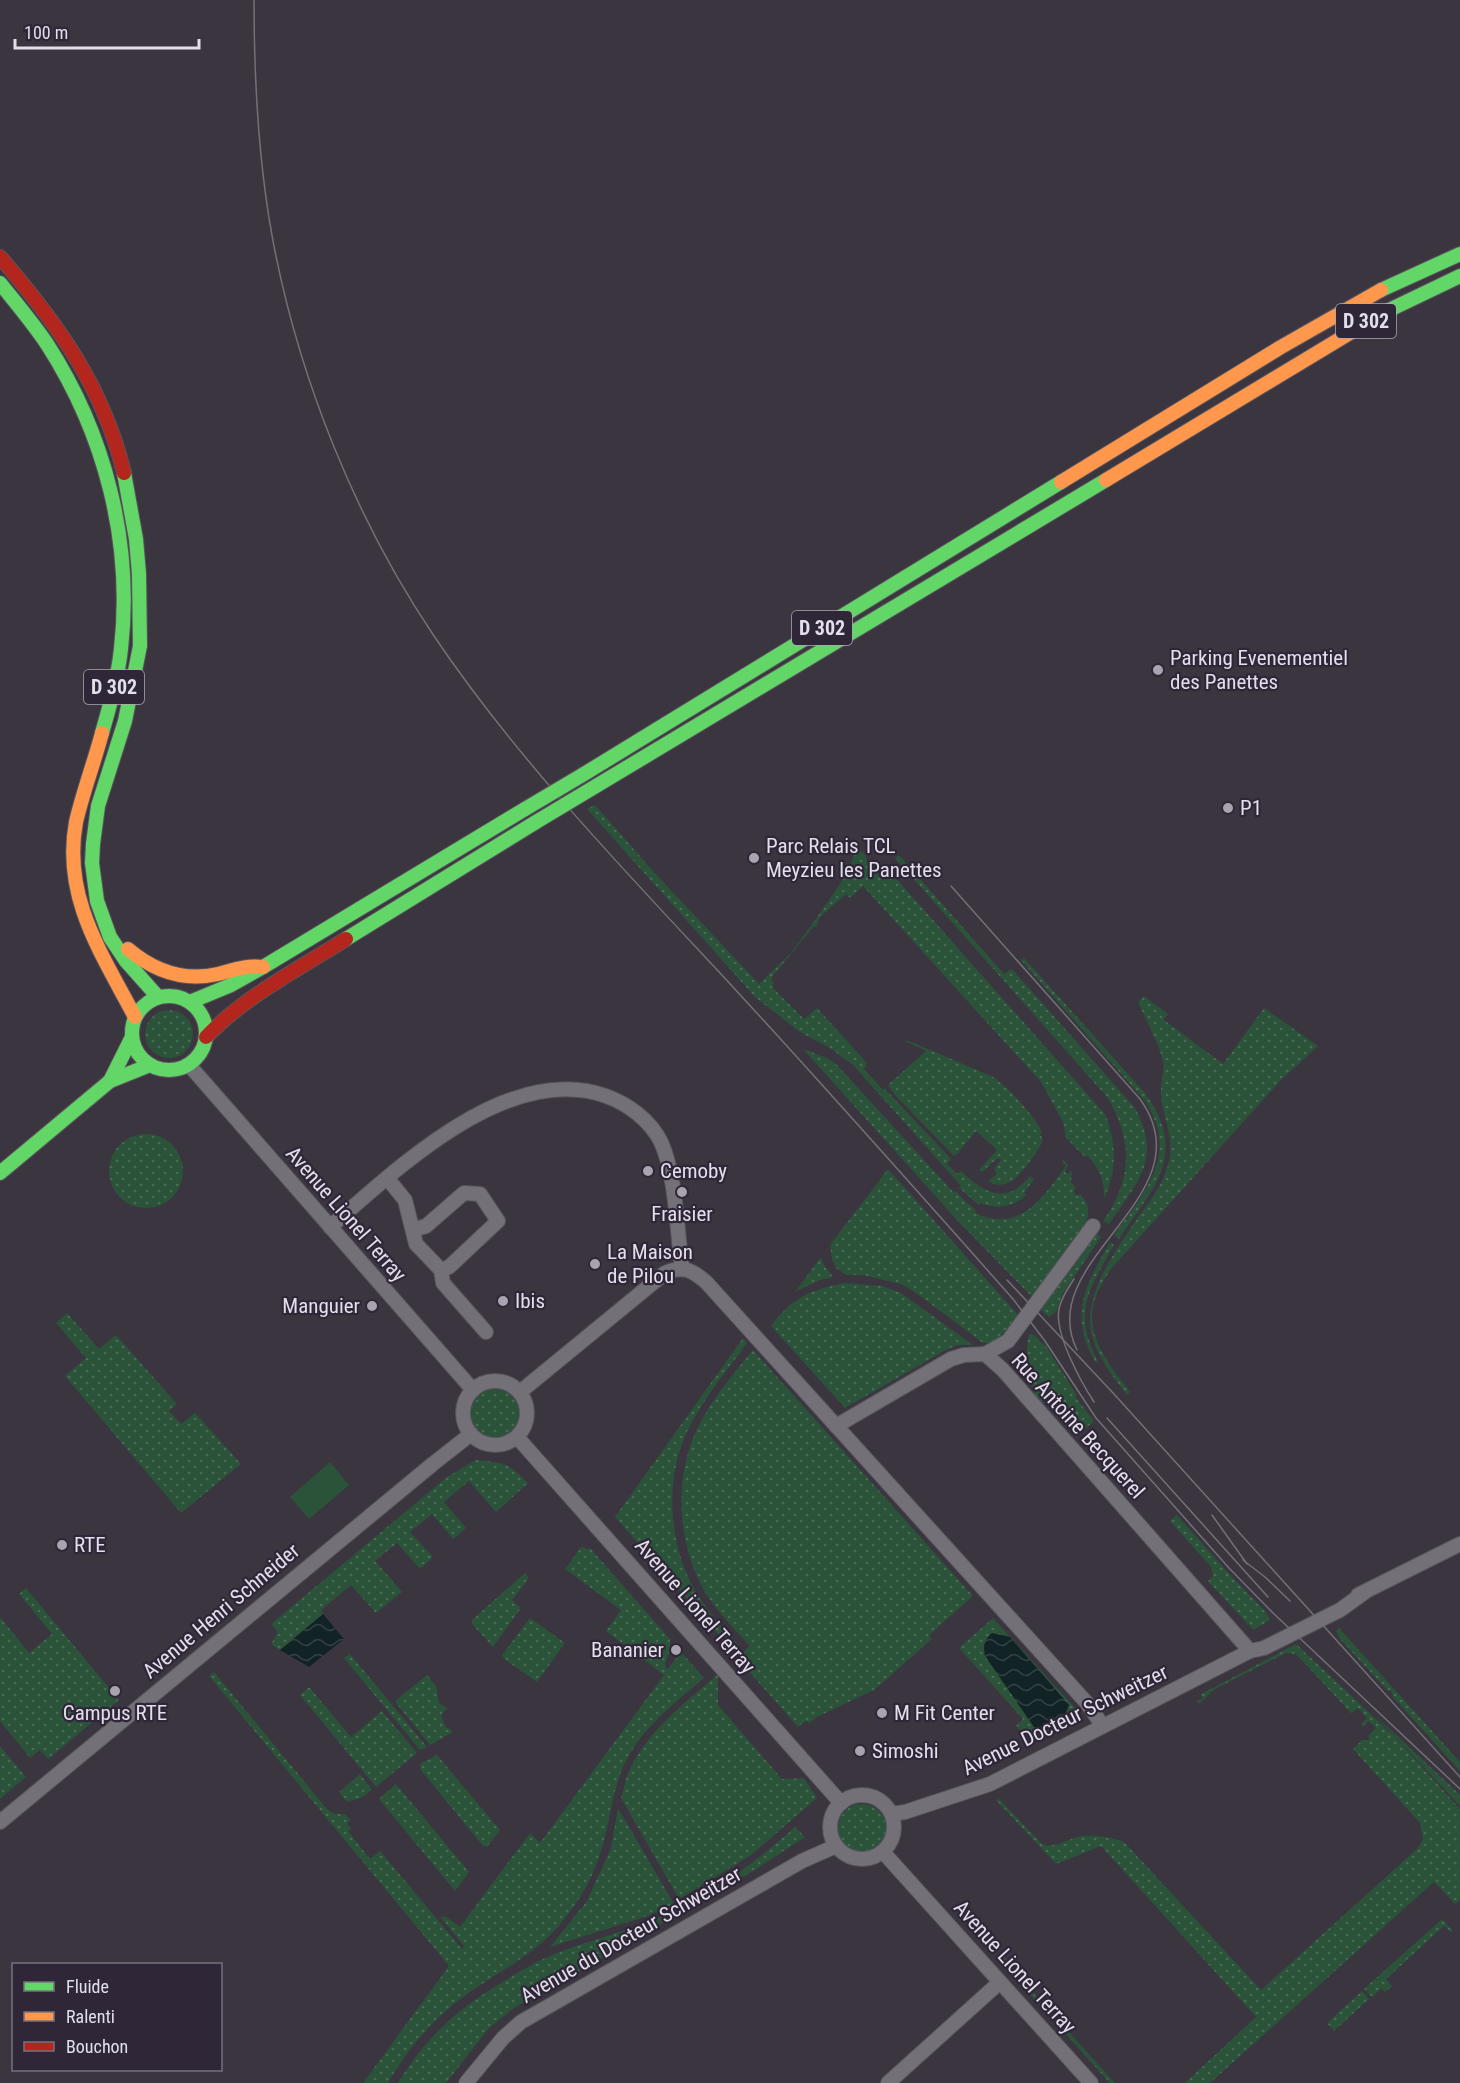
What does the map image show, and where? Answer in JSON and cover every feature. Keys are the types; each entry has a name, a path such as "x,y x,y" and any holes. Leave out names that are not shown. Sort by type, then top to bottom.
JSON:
{"main road":[{"name":"D 302","path":"190,1002 231,985 263,967 584,774 1290,342 1388,286 1460,254"},
{"name":"D 302","path":"0,257 65,339 91,385 115,440 130,492 138,536 141,579 139,650 122,732 103,786 93,825 93,871 95,902 110,939 119,953 158,997"},
{"name":"D 302","path":"206,1037 221,1021 262,991 536,822 878,618 1355,328 1397,305 1460,276"},
{"name":"D 302","path":"0,283 52,352 80,403 99,446 120,535 124,578 121,646 115,686 83,796 73,840 75,885 89,929 135,1017"},
{"path":"96,892 117,936 139,958 163,972 192,978 209,977 246,964 263,967"},
{"path":"110,1082 132,1038 135,1017 141,1008 158,997 169,996 190,1002 203,1017 206,1037 203,1048 189,1065 170,1070 150,1065 138,1054 132,1038"},
{"path":"0,1173 110,1082 150,1065"}],"street":[{"name":"Avenue Lionel Terray","path":"189,1065 473,1390"},
{"path":"330,1227 409,1158 452,1129 499,1104 538,1092 560,1090 598,1094 626,1106 645,1120 660,1141 667,1157 682,1268"},
{"path":"387,1178 405,1200 416,1244 441,1270 443,1283 486,1332"},
{"path":"413,1230 426,1226 464,1193 480,1194 498,1221 449,1267 441,1270"},
{"path":"985,1354 1008,1341 1093,1226"},
{"path":"520,1392 665,1273 682,1268 692,1270 1086,1702 1103,1726"},
{"name":"Rue Antoine Becquerel","path":"836,1426 951,1359 964,1355 985,1354 1003,1370 1250,1651"},
{"path":"492,1381 503,1382 520,1392 528,1411 523,1430 517,1437 508,1443 488,1445 478,1441 471,1434 465,1425 463,1416 464,1407 473,1390 492,1381"},
{"name":"Avenue Henri Schneider","path":"0,1822 471,1434"},
{"name":"Avenue Lionel Terray","path":"517,1437 841,1803"},
{"name":"Avenue Docteur Schweitzer","path":"892,1814 990,1784 1250,1651 1264,1648 1340,1610 1365,1592 1460,1544"},
{"path":"859,1795 879,1799 892,1814 894,1830 889,1846 883,1852 864,1860 843,1854 836,1846 830,1828 831,1818 841,1803 849,1797 859,1795"},
{"name":"Avenue du Docteur Schweitzer","path":"466,2083 502,2038 521,2022 802,1861 836,1846"},
{"name":"Avenue Lionel Terray","path":"883,1852 1091,2083"},
{"path":"888,2083 1000,1982"}],"green space":[{"path":"595,805 652,870 759,984 791,953 818,916 842,881 852,861 854,846 865,854 869,866 893,875 1105,1114 1112,1136 1114,1157 1111,1178 1104,1199 1104,1186 1098,1170 1087,1155 1085,1157 1066,1138 1063,1122 1041,1082 863,886 850,898 846,894 819,918 816,927 814,926 771,978 774,984 772,987 804,1019 817,1008 867,1063 864,1069 951,1159 947,1164 957,1174 961,1171 978,1185 995,1193 1012,1191 1030,1176 1034,1179 1024,1193 1026,1195 1011,1205 999,1207 981,1203 979,1205 959,1188 961,1186 854,1066 833,1050 800,1032 755,997 587,809"},
{"path":"899,855 1004,974 1012,969 1135,1108 1147,1142 1143,1170 1129,1196 1109,1224 1103,1221 1120,1190 1126,1159 1122,1128 1107,1097 895,858"},
{"path":"1024,958 1145,1093 1158,1115 1164,1134 1165,1152 1162,1169 1144,1203 1119,1239 1114,1235 1147,1188 1159,1156 1159,1139 1155,1120 1145,1101 1021,960"},
{"path":"1144,996 1168,1014 1164,1020 1223,1064 1264,1008 1318,1046 1282,1079 1110,1270 1102,1284 1092,1312 1093,1325 1100,1349 1130,1392 1127,1395 1098,1352 1092,1336 1090,1320 1096,1289 1103,1273 1160,1185 1170,1155 1170,1137 1161,1093 1163,1061 1138,1002"},
{"path":"169,1010 186,1017 193,1034 186,1051 169,1058 152,1051 145,1034 152,1017"},
{"path":"903,1040 993,1077 1006,1087 1027,1110 1042,1132 1040,1135 1042,1143 1020,1174 1013,1180 997,1185 988,1181 997,1174 994,1169 1001,1160 998,1158 982,1172 979,1170 997,1150 976,1131 954,1156 894,1094 888,1085 926,1051"},
{"path":"803,1049 827,1058 837,1065 954,1193 956,1191 976,1210 975,1213 1005,1219 1018,1216 1029,1209 1049,1189 1066,1166 1063,1160 1068,1165 1065,1172 1068,1174 1072,1170 1071,1182 1076,1188 1073,1191 1077,1196 1080,1194 1086,1202 1087,1221 1033,1298 957,1220"},
{"path":"146,1134 160,1137 172,1145 180,1157 183,1171 180,1185 172,1197 160,1205 146,1208 132,1205 120,1197 112,1185 109,1171 112,1157 120,1145 132,1137"},
{"path":"888,1169 1019,1316 994,1343 983,1343 901,1284 863,1275 846,1275 836,1268 830,1245"},
{"path":"1096,1233 1101,1237 1063,1293 1056,1312 1049,1317 1039,1308"},
{"path":"1110,1242 1114,1245 1091,1288 1085,1314 1086,1329 1098,1362 1096,1363 1083,1330 1083,1301 1093,1273"},
{"path":"821,1257 833,1277 820,1280 795,1292"},
{"path":"844,1283 882,1286 901,1293 973,1345 957,1345 944,1351 845,1408 771,1326 794,1302 811,1292"},
{"path":"67,1313 99,1349 116,1335 177,1404 169,1411 181,1424 195,1413 241,1464 181,1513 65,1376 86,1358 56,1323"},
{"path":"1030,1333 1046,1346 1076,1394 1076,1398 1094,1421 1085,1429 1060,1401 1054,1409 1035,1394 1030,1381 1028,1364 1027,1346"},
{"path":"743,1338 747,1343 706,1398 686,1434 675,1471 672,1510 674,1530 684,1568 702,1601 739,1646 733,1651 615,1517"},
{"path":"753,1350 973,1596 929,1635 932,1639 874,1690 809,1723 806,1721 798,1727 737,1658 750,1646 722,1615 699,1581 686,1544 683,1525 682,1485 690,1447 697,1429 730,1378"},
{"path":"495,1389 512,1396 519,1413 512,1430 495,1437 478,1430 471,1413 478,1396"},
{"path":"476,1460 505,1465 528,1483 496,1512 469,1481 444,1502 466,1528 453,1539 432,1514 410,1532 433,1557 420,1569 397,1543 375,1561 402,1592 376,1613 351,1585 321,1610 323,1614 280,1650 271,1644 278,1632 271,1624 447,1477"},
{"path":"330,1462 349,1485 309,1519 290,1497"},
{"path":"1177,1515 1265,1611 1270,1620 1253,1630 1208,1581 1213,1576 1211,1567 1170,1521"},
{"path":"582,1546 588,1550 590,1548 670,1639 670,1649 665,1664 667,1670 681,1652 704,1678 659,1717 639,1739 631,1752 617,1785 602,1848 592,1874 580,1898 557,1928 530,1952 470,1992 445,2012 418,2040 388,2083 363,2083 449,1966 209,1676 214,1672 327,1809 332,1813 346,1815 350,1820 347,1823 351,1829 348,1831 370,1859 380,1851 462,1949 464,1946 441,1918 445,1916 460,1927 530,1833 540,1843 664,1675 606,1631 621,1610 565,1569"},
{"path":"525,1573 529,1578 512,1600 521,1608 493,1647 472,1624 472,1620"},
{"path":"26,1588 119,1700 48,1759 40,1750 30,1758 0,1721 0,1617 29,1653 52,1634 19,1594"},
{"path":"530,1618 565,1643 537,1682 504,1659 502,1655"},
{"path":"993,1618 1076,1709 1078,1716 1037,1739 1033,1733 1025,1736 1016,1726 1023,1719 959,1648"},
{"path":"1339,1628 1460,1762 1460,1771 1392,1696 1390,1690 1388,1691 1340,1639 1336,1631"},
{"path":"1296,1644 1393,1735 1460,1809 1460,1900 1455,1904 1434,1882 1210,2083 1185,2083 1256,2017 1101,1846 1056,1864 996,1800 999,1799 1043,1845 1088,1836 1109,1838 1125,1843 1261,1990 1418,1848 1423,1839 1420,1823 1353,1749 1362,1740 1369,1740 1369,1735 1376,1728 1369,1721 1363,1726 1361,1724 1367,1718 1358,1708 1351,1713 1296,1654 1286,1653 1215,1689 1199,1704 1197,1701 1203,1698 1201,1694"},
{"path":"350,1654 427,1747 420,1750 344,1658"},
{"path":"718,1674 718,1705 782,1779 804,1778 817,1798 751,1855 679,1899 621,1798 626,1777 646,1743 668,1718"},
{"path":"427,1675 436,1686 439,1703 447,1708 441,1715 445,1726 453,1732 430,1745 396,1703 396,1700"},
{"path":"309,1687 351,1737 382,1711 417,1753 376,1787 300,1695"},
{"path":"1372,1712 1460,1795 1460,1806"},
{"path":"0,1746 26,1777 0,1799"},
{"path":"437,1755 500,1830 487,1847 483,1846 420,1769 421,1763"},
{"path":"360,1774 372,1790 361,1798 347,1802 339,1792"},
{"path":"396,1784 469,1872 455,1891 379,1799"},
{"path":"862,1804 879,1811 886,1828 879,1845 862,1852 845,1845 838,1828 845,1811"},
{"path":"618,1808 674,1904 647,1916 550,1947 587,1901 611,1848"},
{"path":"795,1827 805,1837 758,1868 514,2008 489,2028 446,2083 398,2083 421,2050 446,2023 491,1989 550,1956 675,1910 712,1890 746,1867"},
{"path":"1442,1919 1453,1931 1451,1932 1444,1926 1386,1979 1392,1986 1385,1992 1381,1989 1372,1997 1364,1989"},
{"path":"1001,1953 1022,1976 1027,1976 1034,1983 1030,1989 1115,2083 1110,2083 996,1957"},
{"path":"1362,1991 1369,1999 1334,2031 1327,2023"}],"water":[{"path":"323,1614 344,1639 309,1667 280,1650"},
{"path":"992,1633 1010,1637 1069,1705 1065,1715 1044,1729 1034,1727 985,1656 985,1643"}],"tram line":[{"path":"254,0 260,151 273,241 298,344 334,446 355,496 405,591 434,636 502,728 576,816 803,1064 1013,1299 1045,1341 1096,1418 1229,1568 1273,1613 1460,1789"},
{"path":"951,886 1140,1099 1156,1134 1153,1166 1139,1197 1096,1256 1078,1286 1070,1317 1077,1350"},
{"path":"1074,1279 1061,1301 1059,1319 1064,1344 1094,1402"},
{"path":"1007,1280 1114,1394 1460,1777"},
{"path":"1107,1418 1268,1597"},
{"path":"1212,1515 1247,1564"},
{"path":"1243,1560 1290,1601"}],"traffic: fast":[{"path":"1381,290 1460,254"},
{"path":"1383,313 1460,276"},
{"path":"0,283 42,336 67,379 85,415 110,490 123,569 124,609 118,670 102,733"},
{"path":"124,473 136,539 140,646 125,721 98,806 92,863 97,901 110,937 126,961 158,997"},
{"path":"596,786 1106,480"},
{"path":"584,774 1061,482"},
{"path":"525,809 584,774"},
{"path":"536,822 596,786"},
{"path":"190,1002 231,985 263,967 525,809"},
{"path":"346,939 536,822"},
{"path":"169,996 190,1002 200,1012 206,1033 200,1054 190,1064 169,1070 148,1064 138,1054 132,1033 138,1012 148,1002 169,996"},
{"path":"110,1081 132,1037"},
{"path":"0,1173 110,1081 150,1065"}],"traffic: slow":[{"path":"1061,482 1281,347 1381,290"},
{"path":"1106,480 1383,313"},
{"path":"102,733 76,822 73,849 75,875 88,924 135,1017"},
{"path":"128,949 159,969 193,977 246,967 263,967"}],"traffic: jam":[{"path":"0,257 40,306 76,357 104,412 124,473"},
{"path":"206,1037 221,1022 255,996 346,939"}],"place":[{"name":"Parking Evenementiel des Panettes","path":"1158,670"},
{"name":"P1","path":"1228,808"},
{"name":"Parc Relais TCL Meyzieu les Panettes","path":"754,858"},
{"name":"Cemoby","path":"648,1171"},
{"name":"Fraisier","path":"682,1192"},
{"name":"La Maison de Pilou","path":"595,1264"},
{"name":"Ibis","path":"503,1301"},
{"name":"Manguier","path":"372,1306"},
{"name":"RTE","path":"62,1545"},
{"name":"Bananier","path":"676,1650"},
{"name":"Campus RTE","path":"115,1691"},
{"name":"M Fit Center","path":"882,1713"},
{"name":"Simoshi","path":"860,1751"}]}
